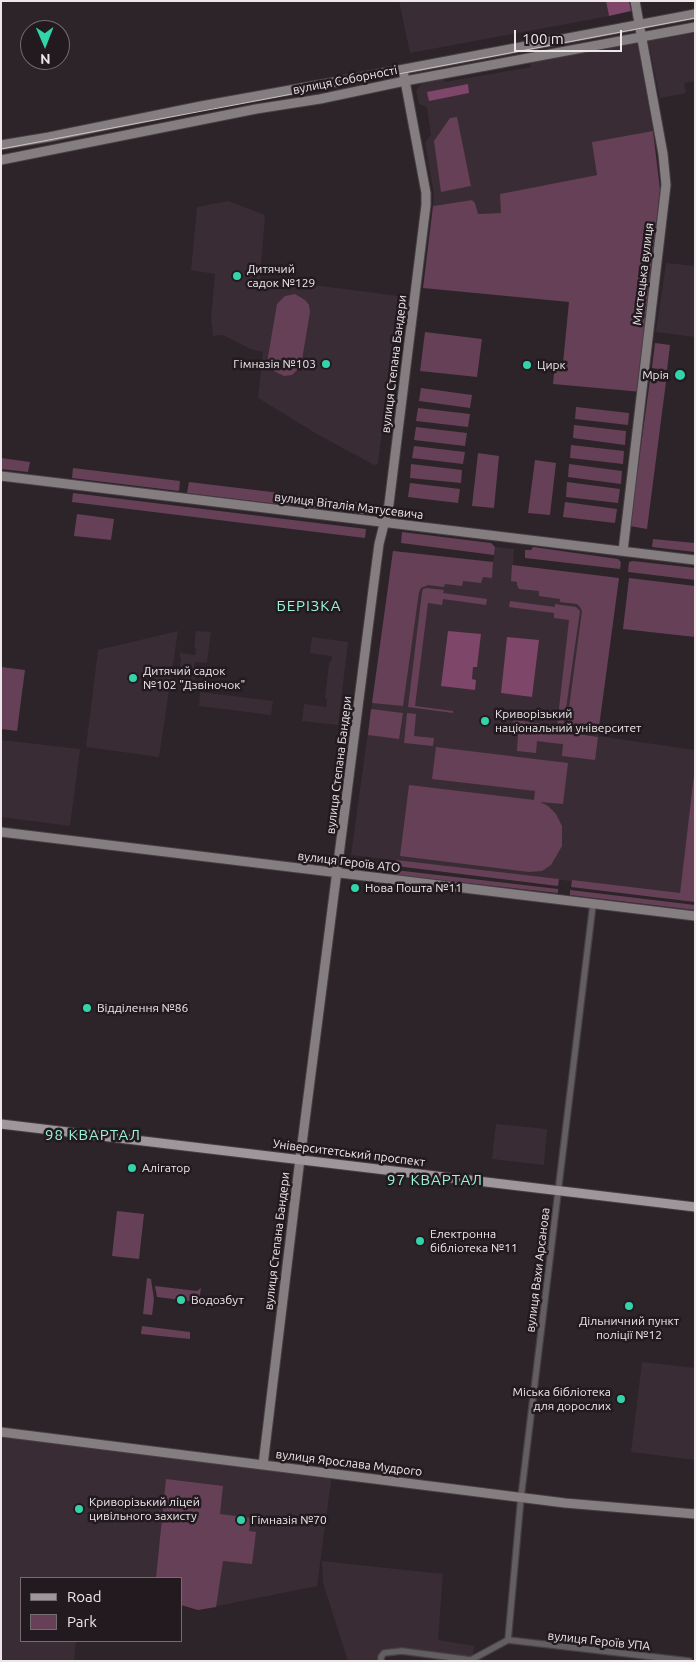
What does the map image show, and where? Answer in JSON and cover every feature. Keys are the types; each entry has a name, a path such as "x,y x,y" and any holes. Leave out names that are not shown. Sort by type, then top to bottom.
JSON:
{"main road":[{"name":"Університетський проспект","path":"1,1124 695,1206"}],"street":[{"name":"Мистецька вулиця","path":"623,551 666,185 662,145 635,1"},
{"name":"вулиця Соборності","path":"1,146 201,106 403,70 695,14"},
{"name":"вулиця Соборності","path":"1,160 405,81 695,27"},
{"name":"вулиця Степана Бандери","path":"263,1465 374,582 389,504 426,204 426,193 403,70"},
{"name":"вулиця Віталія Матусевича","path":"1,476 695,560"},
{"name":"вулиця Героїв АТО","path":"1,832 695,916"},
{"name":"вулиця Вахи Арсанова","path":"508,1640 521,1497 593,904"},
{"name":"вулиця Ярослава Мудрого","path":"1,1432 565,1503 695,1514"},
{"path":"381,1661 384,1653 402,1651 471,1660 508,1640"},
{"name":"вулиця Героїв УПА","path":"508,1640 689,1661"}],"shaded area":[{"path":"399,1 606,1 609,16 410,53"},
{"path":"606,1 629,1 631,11 609,16"},
{"path":"695,33 695,81 684,83 686,93 660,98 648,41"},
{"path":"637,43 653,131 593,142 597,175 501,194 502,213 478,214 475,203 472,200 433,206 434,195 425,142 431,135 427,107 419,104 416,91 423,82 443,77 445,82 531,67 530,62"},
{"path":"468,84 469,93 429,101 427,92"},
{"name":"Гімназія №103","path":"228,201 265,215 260,278 398,296 378,464 374,465 317,434 258,398 263,352 251,349 223,335 213,336 211,319 215,274 191,270 197,207"},
{"path":"666,263 695,266 695,337 656,332"},
{"name":"Криворізький національний університет","path":"495,547 514,549 513,565 619,578 598,736 695,750 695,766 680,894 351,855 393,551 493,562"},
{"name":"Дитячий садок №102 \"Дзвіночок\"","path":"178,631 159,757 86,747 98,650"},
{"path":"196,631 211,632 207,663 195,662 194,686 178,685 180,653 195,655"},
{"path":"448,631 481,634 477,667 473,667 472,679 476,680 475,690 441,686"},
{"path":"312,637 348,642 338,725 302,721 304,704 326,707 327,699 325,698 329,663 332,656 310,653"},
{"path":"507,637 539,640 532,697 501,693"},
{"path":"200,692 273,701 271,715 199,706"},
{"path":"1,740 80,749 70,826 1,817"},
{"path":"496,1124 547,1129 544,1165 492,1159"},
{"path":"642,1362 695,1368 695,1460 631,1452"},
{"path":"1,1432 332,1474 317,1586 198,1610 182,1605 182,1577 20,1577 20,1642 76,1642 74,1661 1,1661"},
{"path":"322,1561 443,1574 438,1640 474,1646 472,1661 384,1652 383,1661 348,1661 323,1583"}],"green space":[{"path":"457,117 471,186 441,192 434,141 450,118"},
{"path":"653,131 660,190 646,311 651,312 642,392 553,384 555,362 563,363 569,302 423,288 433,206 472,200 475,203 478,214 501,213 500,194 597,175 592,142"},
{"path":"295,294 305,300 309,305 310,312 301,366 292,375 284,376 269,366 268,357 277,304 285,296"},
{"path":"425,332 482,339 477,377 420,371"},
{"path":"655,343 670,345 667,370 652,368"},
{"path":"650,380 666,382 647,529 630,526"},
{"path":"421,388 472,395 470,408 419,401"},
{"path":"576,407 629,413 628,425 575,419"},
{"path":"418,408 470,414 468,427 416,421"},
{"path":"574,425 626,431 625,445 573,438"},
{"path":"416,427 467,433 465,446 414,440"},
{"path":"571,445 624,451 623,464 570,458"},
{"path":"414,446 465,452 463,464 412,458"},
{"path":"478,453 499,456 494,508 472,506"},
{"path":"1,458 30,462 28,472 1,469"},
{"path":"535,460 556,463 550,515 528,513"},
{"path":"411,464 462,470 461,483 410,478"},
{"path":"569,464 622,471 621,484 568,477"},
{"path":"73,468 180,481 179,491 72,478"},
{"path":"189,482 371,504 369,515 187,493"},
{"path":"567,482 620,489 618,503 566,497"},
{"path":"410,483 460,489 458,503 408,497"},
{"path":"73,493 366,529 365,538 72,502"},
{"path":"565,502 617,509 615,523 563,517"},
{"path":"77,514 114,519 111,540 74,536"},
{"path":"402,532 491,543 495,547 494,555 401,543"},
{"path":"653,539 695,543 695,552 652,547"},
{"path":"533,547 618,559 621,562 620,569 525,558 525,550 531,550"},
{"path":"393,551 493,562 492,578 483,577 481,583 463,581 462,586 445,584 444,587 428,585 421,588 403,706 372,703"},
{"path":"629,562 695,568 695,580 628,572"},
{"path":"512,565 619,578 598,734 566,730 582,611 580,607 577,604 560,602 560,599 539,596 539,591 519,589 517,582 511,581"},
{"path":"629,578 695,586 695,637 623,629"},
{"path":"423,589 444,590 443,593 487,599 486,605 443,599 442,605 428,603 415,706 453,711 453,713 408,707 422,592"},
{"path":"510,601 555,607 555,604 576,607 580,611 563,729 513,723 514,720 557,726 569,620 554,618 554,613 509,607"},
{"path":"1,667 25,670 17,731 1,729"},
{"path":"371,709 403,713 399,739 368,735"},
{"path":"407,713 416,714 414,736 434,738 433,746 404,743"},
{"path":"515,725 598,737 595,760 562,756 563,744 537,741 536,753 517,751 518,735 513,734"},
{"path":"436,747 568,763 563,804 540,802 548,806 556,814 562,826 562,846 551,865 542,871 529,872 400,856 409,785 534,800 535,791 432,779"},
{"path":"695,766 695,902 571,887 572,880 680,893"},
{"path":"396,860 559,879 558,886 396,866"},
{"path":"395,870 558,889 558,893 394,875"},
{"path":"570,890 695,905 695,910 570,895"},
{"path":"117,1211 144,1214 139,1259 112,1256"},
{"path":"147,1278 151,1279 154,1299 152,1315 143,1314"},
{"path":"155,1286 197,1291 201,1288 199,1300 197,1302 157,1297"},
{"path":"142,1326 190,1332 190,1339 141,1334"},
{"path":"166,1479 223,1486 220,1514 251,1518 249,1531 256,1532 252,1564 223,1561 216,1607 198,1610 182,1605 182,1577 156,1577"}],"tram line":[{"path":"1,149 695,18"}],"place":[{"name":"Дитячий садок №129","path":"237,276"},
{"name":"Гімназія №103","path":"326,364"},
{"name":"Цирк","path":"527,365"},
{"name":"Мрія","path":"680,375"},
{"name":"Дитячий садок №102 \"Дзвіночок\"","path":"133,678"},
{"name":"Криворізький національний університет","path":"485,721"},
{"name":"Нова Пошта №11","path":"355,888"},
{"name":"Відділення №86","path":"87,1008"},
{"name":"Алігатор","path":"132,1168"},
{"name":"Електронна бібліотека №11","path":"420,1241"},
{"name":"Водозбут","path":"181,1300"},
{"name":"Дільничний пункт поліції №12","path":"629,1306"},
{"name":"Міська бібліотека для дорослих","path":"621,1399"},
{"name":"Криворізький ліцей цивільного захисту","path":"79,1509"},
{"name":"Гімназія №70","path":"241,1520"}],"district":[{"name":"БЕРІЗКА","path":"309,606"},
{"name":"98 КВАРТАЛ","path":"93,1135"},
{"name":"97 КВАРТАЛ","path":"435,1180"}]}
